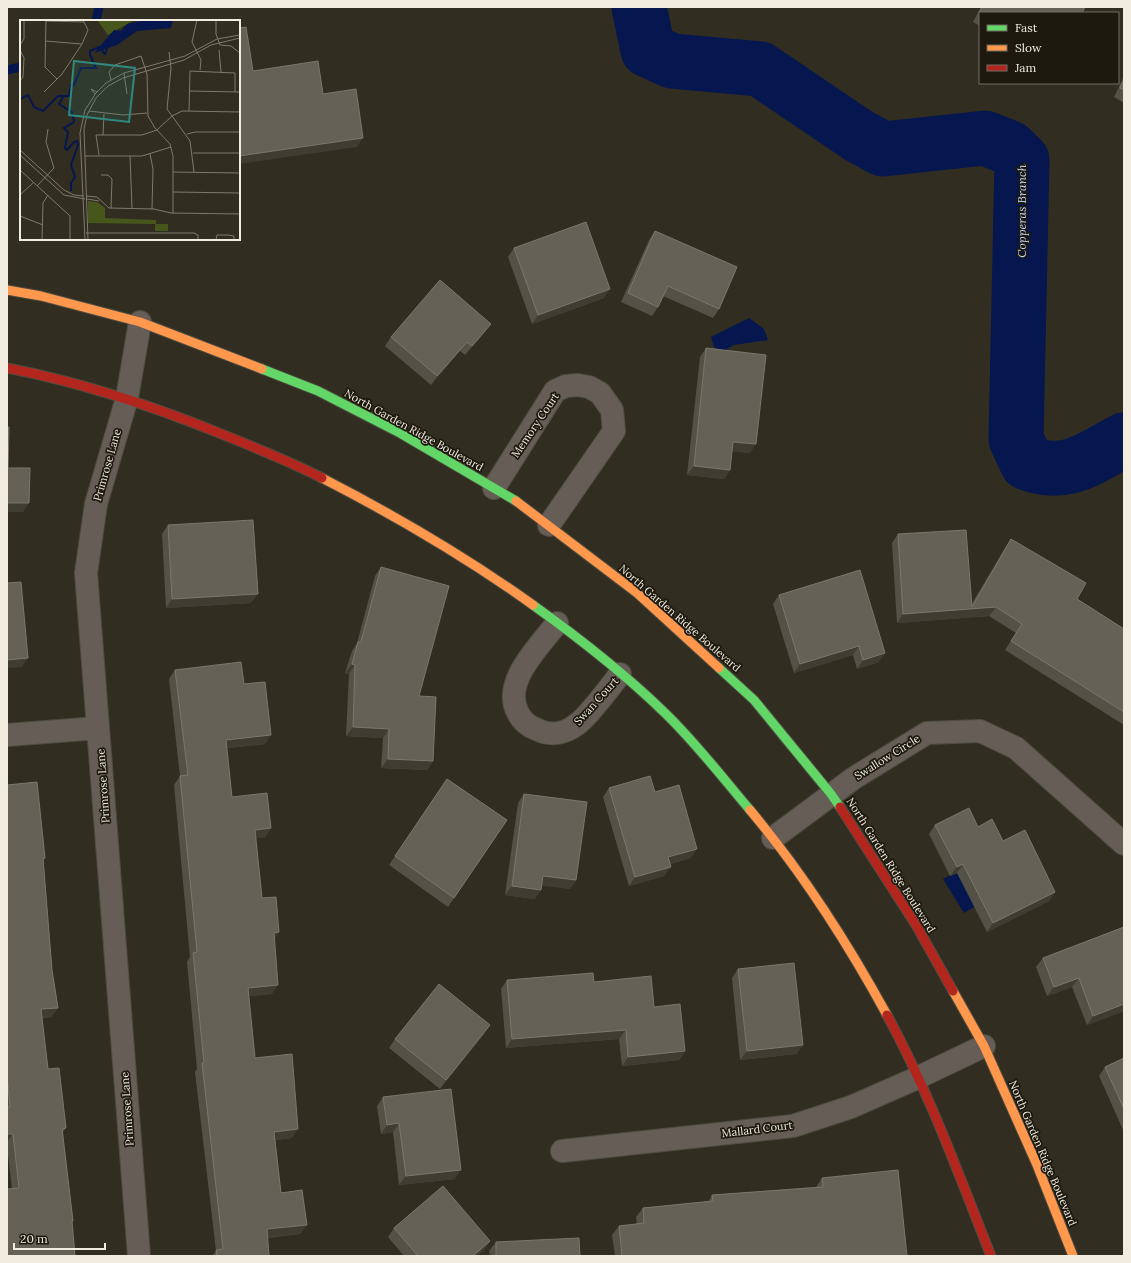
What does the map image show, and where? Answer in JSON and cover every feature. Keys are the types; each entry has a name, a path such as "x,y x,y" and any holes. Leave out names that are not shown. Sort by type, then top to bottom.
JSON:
{"main road":[{"name":"North Garden Ridge Boulevard","path":"7,290 41,296 140,322 318,391 400,433 525,506 637,593 754,700 832,794 916,925 984,1046 1037,1165 1073,1256"},
{"path":"7,368 48,375 127,398 227,435 302,468 374,506 471,563 539,608 652,701 699,748 773,838 827,913 860,967 897,1033 991,1256"}],"street":[{"name":"Primrose Lane","path":"139,1256 86,573 96,504 127,398 140,322"},
{"name":"Memory Court","path":"494,488 555,391 566,386 578,385 590,387 600,393 612,410 614,431 550,525"},
{"name":"Swan Court","path":"557,623 520,673 515,684 513,696 516,708 521,719 530,727 542,732 554,734 566,731 578,725 620,674"},
{"path":"7,735 98,728"},
{"name":"Swallow Circle","path":"773,838 832,794 927,733 980,731 1016,748 1124,844"},
{"name":"Mallard Court","path":"562,1151 793,1126 851,1106 917,1078 984,1046"}],"shaded area":[{"path":"749,318 764,329 768,340 734,345 722,352 714,347 711,337"},
{"path":"958,871 977,905 964,913 943,879"}],"building":[{"path":"982,7 1085,7 1082,12 980,12"},
{"path":"246,27 253,71 318,61 323,94 356,89 363,138 240,156 240,28"},
{"path":"1124,80 1124,90 1120,88"},
{"path":"586,222 610,289 538,315 514,248"},
{"path":"655,231 737,267 719,309 668,286 658,307 628,293"},
{"path":"440,280 491,324 472,346 467,342 437,376 391,337"},
{"path":"706,348 766,355 756,444 733,442 730,470 694,466"},
{"path":"7,427 9,427 8,468 30,468 29,503 7,503"},
{"path":"253,520 258,594 172,599 168,525"},
{"path":"966,530 972,607 1011,539 1086,583 1077,599 1124,629 1124,712 1011,641 1022,624 996,607 903,614 898,534"},
{"path":"381,567 449,586 419,696 436,697 433,761 388,759 389,729 353,727 355,665 352,664 358,642 361,642"},
{"path":"860,570 885,653 863,660 859,646 800,664 779,595"},
{"path":"21,582 28,658 7,660 7,583"},
{"path":"241,662 244,684 265,682 271,735 226,740 232,797 267,793 271,828 255,830 262,898 276,897 279,932 274,933 278,985 248,988 255,1058 292,1054 298,1129 274,1132 281,1193 302,1190 307,1225 267,1229 269,1256 217,1256 216,1250 223,1249 202,1063 204,1063 193,953 197,952 180,776 188,775 175,670"},
{"path":"650,776 655,792 679,785 697,849 668,857 671,867 635,877 609,788"},
{"path":"447,779 507,820 454,898 395,856"},
{"path":"37,782 45,858 43,858 52,970 58,1008 41,1009 48,1069 59,1068 66,1128 62,1129 73,1221 75,1256 7,1256 7,1189 19,1188 13,1134 7,1134 7,1107 10,1107 7,1075 7,785"},
{"path":"524,794 587,802 576,880 543,876 541,890 512,886"},
{"path":"969,808 978,827 992,819 1003,841 1025,830 1055,892 993,923 963,864 957,867 935,825"},
{"path":"1124,927 1124,1004 1093,1016 1079,978 1054,987 1043,958"},
{"path":"794,963 803,1045 747,1051 738,969"},
{"path":"593,973 594,982 651,976 654,1007 680,1004 685,1051 628,1057 626,1030 512,1039 507,980"},
{"path":"439,984 490,1025 446,1080 395,1039"},
{"path":"1124,1058 1124,1109 1105,1067"},
{"path":"451,1089 461,1170 406,1176 399,1123 387,1125 383,1097"},
{"path":"898,1170 907,1256 622,1256 619,1226 644,1223 643,1208 713,1201 712,1195 823,1187 822,1178"},
{"path":"443,1186 490,1241 473,1256 418,1256 394,1228"},
{"path":"579,1238 580,1256 496,1256 496,1242"}],"waterway":[{"path":"96,20 99,7"},
{"name":"Copperas Branch","path":"639,7 648,50 672,61 760,69 859,136 883,149 985,138 1010,148 1022,160 1016,439 1027,463 1041,467 1054,468 1078,464 1124,440"},
{"path":"7,70 20,67"}],"traffic: fast":[{"path":"262,369 318,391 400,433 516,501"},
{"path":"533,605 601,657 634,684 665,713 709,760 750,810"},
{"path":"719,668 754,700 840,807"}],"traffic: slow":[{"path":"7,290 41,296 140,322 262,369"},
{"path":"322,478 377,507 430,538 482,570 533,605"},
{"path":"516,501 637,593 719,668"},
{"path":"750,810 806,883 856,961 887,1015"},
{"path":"953,991 984,1046 1037,1165 1073,1256"}],"traffic: jam":[{"path":"7,368 88,387 141,404 245,444 322,478"},
{"path":"840,807 916,925 953,991"},
{"path":"887,1015 930,1104 991,1256"}]}
